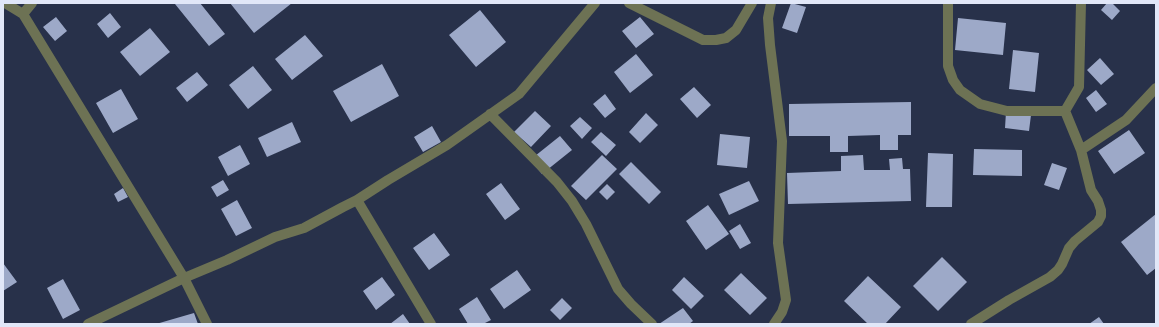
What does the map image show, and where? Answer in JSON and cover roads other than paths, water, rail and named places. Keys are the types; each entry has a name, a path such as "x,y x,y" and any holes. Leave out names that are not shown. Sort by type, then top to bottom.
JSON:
{"street":[{"path":"5,3 22,14 184,278 207,324"},
{"path":"22,14 32,3"},
{"path":"88,324 184,278 227,260 275,237 304,228 357,200 447,145 519,94 596,3"},
{"path":"629,3 703,40 726,38 736,30 752,3"},
{"path":"771,3 768,18 770,45 782,141 778,243 786,300 782,312 774,324"},
{"path":"948,3 948,66 953,80 960,90 980,104 1007,111 1065,111"},
{"path":"1065,111 1079,87 1081,3"},
{"path":"1080,150 1126,120 1156,88"},
{"path":"971,324 1050,277 1058,270 1069,248 1075,240 1098,222 1101,216 1098,201 1091,190 1080,150 1065,111"},
{"path":"490,114 557,182 572,201 586,224 618,288 652,324"},
{"path":"357,200 431,324"}]}
